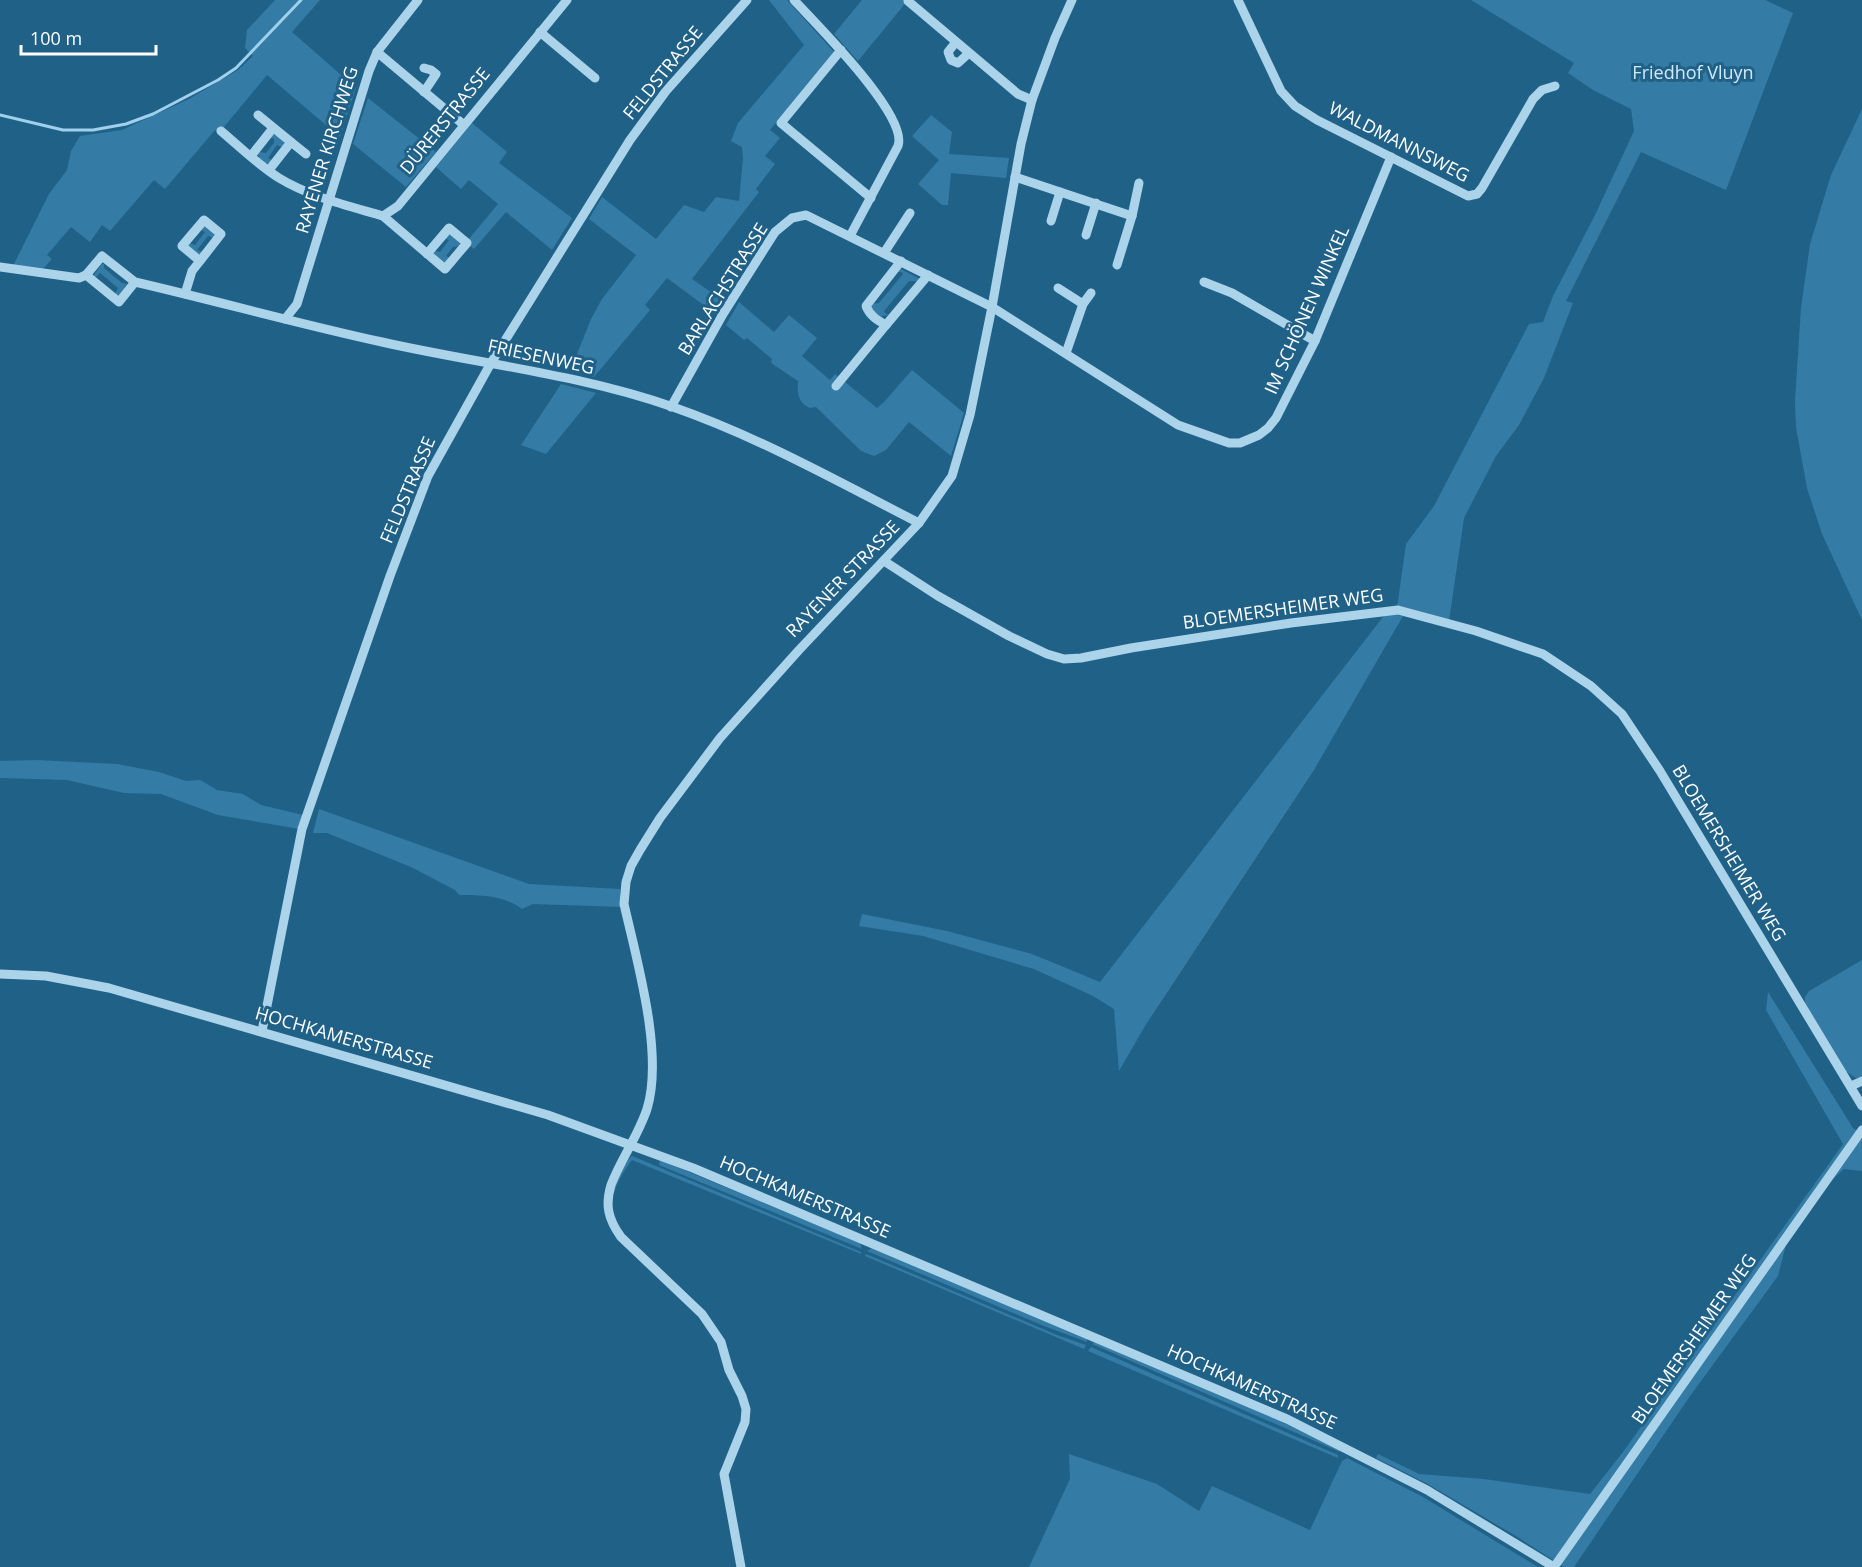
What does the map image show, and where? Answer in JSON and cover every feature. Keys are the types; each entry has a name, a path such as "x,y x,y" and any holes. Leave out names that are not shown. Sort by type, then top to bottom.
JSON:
{"street":[{"name":"RAYENER KIRCHWEG","path":"285,319 297,304 377,52 418,0"},
{"name":"DÜRERSTRASSE","path":"383,216 398,206 567,0"},
{"name":"FELDSTRASSE","path":"262,1032 300,841 390,576 428,476 491,363 630,140 666,91 747,0"},
{"path":"794,0 873,88 896,124 900,141 850,236"},
{"name":"RAYENER STRASSE","path":"741,1567 724,1474 745,1422 746,1409 742,1396 729,1370 721,1342 713,1328 702,1314 621,1237 610,1218 607,1204 615,1175 641,1125 650,1096 653,1059 643,995 624,904 626,882 631,866 660,818 720,738 799,650 919,524 945,489 958,461 970,415 1032,100 1072,0"},
{"name":"WALDMANNSWEG","path":"1238,0 1281,91 1295,106 1317,120 1468,196 1477,194 1533,99 1542,90 1555,86"},
{"path":"908,1 1018,94 1032,100"},
{"path":"540,32 595,78"},
{"path":"956,42 948,52 951,60 958,63 969,53"},
{"path":"841,50 781,123 871,198"},
{"path":"377,52 464,125"},
{"path":"424,68 436,74 424,92"},
{"path":"258,115 306,154"},
{"path":"251,156 273,128"},
{"path":"221,131 287,182 329,199 383,216 427,254 445,269 467,243 449,228 427,254"},
{"path":"269,170 291,142"},
{"name":"IM SCHÖNEN WINKEL","path":"992,307 1178,425 1229,443 1250,440 1268,429 1276,418 1315,341 1391,157"},
{"path":"1016,177 1132,216"},
{"path":"1117,265 1139,183"},
{"path":"1051,221 1060,192"},
{"path":"1086,235 1096,203"},
{"path":"884,253 910,213"},
{"name":"BARLACHSTRASSE","path":"671,407 723,314 775,232 792,218 806,215 992,307"},
{"path":"185,294 192,271 200,261 221,234 204,220 182,246 200,261"},
{"name":"FRIESENWEG","path":"86,275 102,255 135,282 383,343 590,384 671,407 724,426 801,462 919,524"},
{"path":"886,325 869,313 866,306 901,261"},
{"path":"0,267 79,278 86,275 119,302 135,282"},
{"path":"836,386 928,275"},
{"path":"1204,282 1232,293 1315,341"},
{"path":"1058,288 1083,304"},
{"path":"1066,353 1083,304 1091,293"},
{"name":"BLOEMERSHEIMER WEG","path":"884,561 938,596 1009,636 1047,654 1064,659 1291,622 1398,610 1476,631 1543,654 1591,686 1622,714 1684,811 1862,1106"},
{"name":"HOCHKAMERSTRASSE","path":"0,974 46,976 86,982 527,1109 631,1145 737,1186 1287,1419 1427,1490 1554,1567"},
{"path":"1851,1086 1862,1081"},
{"name":"BLOEMERSHEIMER WEG","path":"1554,1567 1862,1130"}],"green space":[{"path":"275,0 320,0 292,32 356,88 340,137 267,75 219,133 215,130 165,189 154,180 110,231 102,225 90,242 71,227 47,255 52,259 42,270 13,266 49,194 67,170 71,151 80,136 122,130 189,99 238,70 253,56 245,48 247,30"},
{"path":"769,0 787,0 835,53 770,130 780,138 765,156 775,164 756,189 759,192 692,279 724,301 717,315 667,278 645,305 650,310 594,377 571,369 591,319 602,299 636,255 589,219 602,197 656,239 684,205 704,212 716,197 739,201 742,147 731,141 738,123 804,45"},
{"path":"862,0 908,0 858,61 834,34"},
{"name":"Friedhof Vluyn","path":"1471,0 1765,0 1793,13 1726,190 1641,152 1566,301 1573,303 1544,378 1519,425 1496,456 1464,518 1449,621 1397,608 1406,544 1434,506 1529,324 1543,322 1553,296 1595,215 1634,131 1631,109 1593,90 1568,73 1574,63"},
{"path":"368,98 436,152 406,187 353,144"},
{"path":"1862,109 1862,620 1822,534 1807,488 1796,427 1795,401 1801,308 1810,244 1831,175"},
{"path":"931,115 952,132 949,154 1009,158 1006,178 951,173 948,205 942,205 918,184 939,160 912,136"},
{"path":"472,123 507,152 499,163 572,218 552,250 506,212 474,249 469,245 468,240 498,204 469,180 461,189 436,167"},
{"path":"277,135 284,141 284,148 277,145 268,158 273,161 266,164 259,158 258,152 266,153 274,143 274,139 269,137"},
{"path":"204,226 214,233 214,238 208,236 197,250 204,252 198,255 189,243 195,245 205,232 199,229"},
{"path":"451,234 460,242 460,246 453,247 446,256 451,258 444,263 433,253 434,251 440,252 449,240 443,238"},
{"path":"102,264 122,283 127,284 119,295 115,294 118,288 100,273 96,277 93,276"},
{"path":"899,268 920,279 909,281 884,311 889,315 878,317 871,308 871,304 879,303 903,274 898,272"},
{"path":"739,302 774,332 789,315 817,338 802,356 830,380 835,374 877,408 912,370 964,413 951,456 909,422 886,450 874,456 861,451 816,407 810,408 803,403 798,393 798,381 774,365 771,362 772,359 747,338 744,340 726,325"},
{"path":"561,384 596,393 546,454 521,445"},
{"path":"1386,613 1403,616 1314,770 1145,1026 1119,1071 1114,1009 1093,996 1034,969 923,936 859,926 862,914 947,931 1032,954 1100,982"},
{"path":"36,760 117,764 159,772 186,781 200,780 217,790 243,794 261,805 303,815 300,829 218,815 161,794 124,793 67,780 0,778 0,761"},
{"path":"319,809 529,884 620,889 621,907 533,904 522,909 499,898 459,895 455,890 411,867 327,833 313,833"},
{"path":"1862,960 1862,1077 1856,1078 1842,1069 1805,1007 1805,997 1809,991"},
{"path":"1768,992 1853,1128 1862,1134 1862,1171 1844,1169 1826,1185 1787,1241 1778,1276 1690,1396 1574,1567 1564,1567 1426,1483 1376,1458 1378,1454 1419,1474 1484,1479 1590,1494 1623,1452 1843,1144 1766,1010"},
{"path":"632,1156 861,1252 861,1254 632,1160 620,1178 612,1200 613,1214 623,1236 613,1217 611,1200 620,1175"},
{"path":"660,1160 860,1243 862,1249 659,1165"},
{"path":"872,1248 1087,1338 1087,1342 867,1251"},
{"path":"866,1254 1057,1335 1086,1345 1084,1349 865,1256"},
{"path":"1095,1342 1259,1411 1339,1449 1340,1452 1092,1344"},
{"path":"1091,1347 1338,1455 1338,1458 1088,1351"},
{"path":"1069,1454 1157,1484 1199,1511 1212,1486 1310,1530 1342,1461 1347,1458 1423,1497 1538,1567 1029,1567 1070,1479"}],"waterway":[{"path":"0,115 63,130 93,130 126,124 153,114 236,68 301,0"}]}
